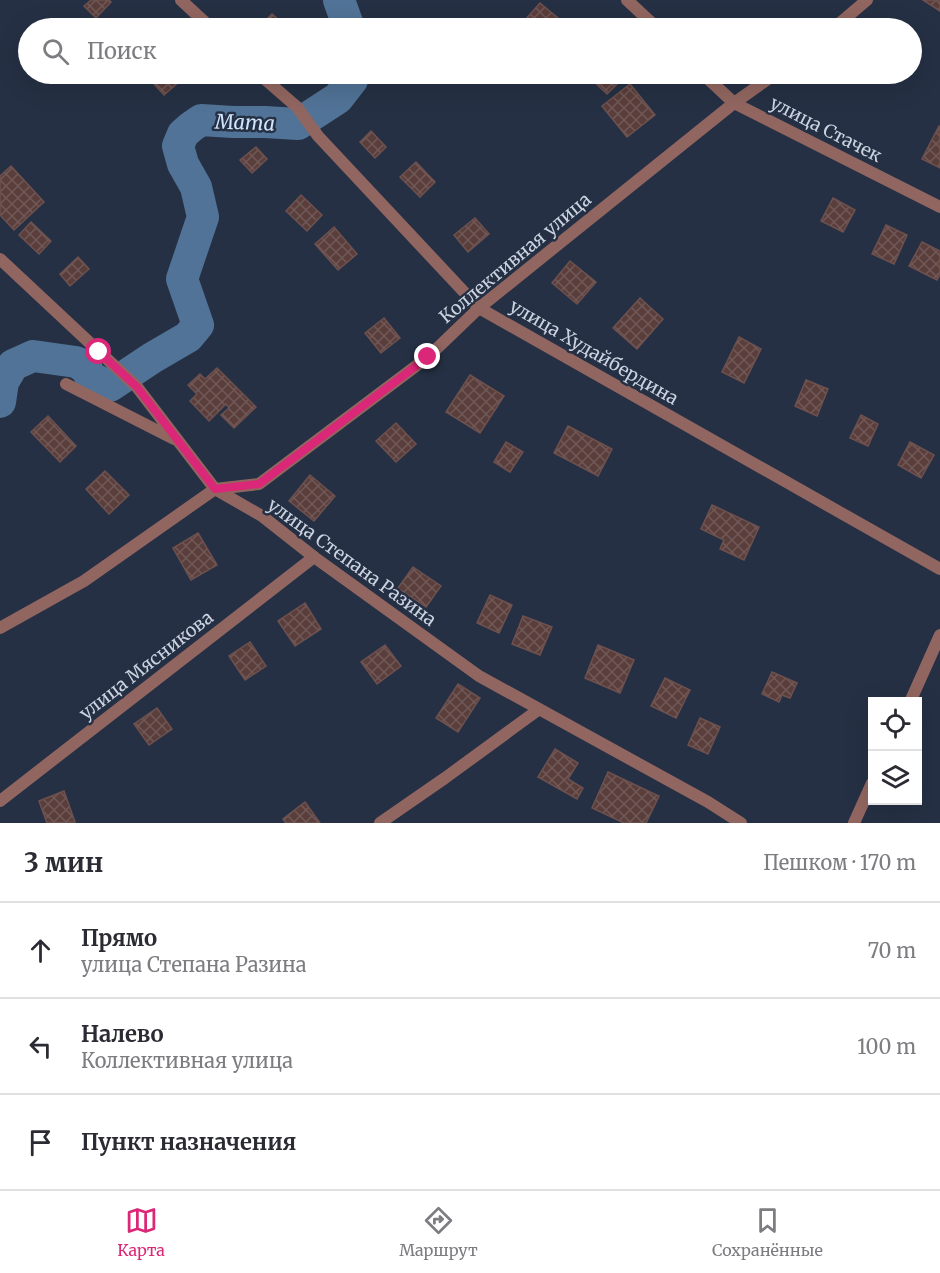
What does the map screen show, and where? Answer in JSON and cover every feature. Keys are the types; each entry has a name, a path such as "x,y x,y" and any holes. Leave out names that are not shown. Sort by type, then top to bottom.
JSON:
{"street":[{"path":"181,0 200,18"},
{"path":"627,0 646,18"},
{"path":"846,18 867,0"},
{"name":"улица Худайбердина","path":"271,84 297,107 318,136 479,308 940,569"},
{"name":"улица Стачек","path":"714,84 734,103 940,207"},
{"name":"Коллективная улица","path":"0,628 84,581 215,489 259,484 428,357 479,308 734,103 761,84"},
{"name":"улица Степана Разина","path":"0,259 137,387 215,489 262,516 314,557 479,676 708,802 741,823"},
{"path":"66,384 178,441"},
{"name":"улица Мясникова","path":"0,801 314,557"},
{"path":"912,697 940,635"},
{"path":"380,823 538,710"},
{"path":"854,823 868,794"}],"building":[{"path":"91,0 111,2 96,18 84,6"},
{"path":"923,0 940,0 940,11"},
{"path":"540,3 558,18 527,18"},
{"path":"154,84 177,84 164,95"},
{"path":"596,84 617,84 607,94"},
{"path":"630,84 655,115 627,137 602,106"},
{"path":"940,127 940,168 922,159"},
{"path":"371,131 386,147 375,158 360,142"},
{"path":"256,147 267,159 252,173 240,160"},
{"path":"416,162 435,182 420,197 400,177"},
{"path":"11,166 44,202 14,230 0,215 0,176"},
{"path":"301,195 322,215 307,231 286,211"},
{"path":"833,198 855,210 843,232 821,221"},
{"path":"475,218 489,234 468,252 454,235"},
{"path":"31,222 51,241 39,254 19,235"},
{"path":"886,225 907,235 894,264 872,254"},
{"path":"334,227 357,254 338,270 315,244"},
{"path":"922,242 940,251 940,274 937,280 909,266"},
{"path":"78,257 89,269 70,286 60,274"},
{"path":"570,261 596,282 577,304 552,283"},
{"path":"640,298 663,319 637,349 613,328"},
{"path":"384,318 400,338 381,353 365,333"},
{"path":"739,337 761,349 744,383 722,372"},
{"path":"217,368 256,407 234,428 221,415 229,408 226,404 209,421 190,401 197,394 188,385 200,374 205,379"},
{"path":"470,375 504,396 480,433 446,412"},
{"path":"806,380 828,389 817,416 795,406"},
{"path":"861,415 878,424 868,446 850,438"},
{"path":"48,416 76,446 60,462 31,432"},
{"path":"396,423 416,444 396,462 376,441"},
{"path":"568,426 612,449 598,476 554,453"},
{"path":"506,442 523,452 510,472 494,462"},
{"path":"910,442 934,455 921,478 898,465"},
{"path":"105,471 129,495 109,514 86,489"},
{"path":"310,475 335,496 314,521 289,501"},
{"path":"712,505 759,527 744,560 720,549 724,540 701,529"},
{"path":"198,533 217,565 191,580 173,548"},
{"path":"413,567 441,586 426,607 398,588"},
{"path":"490,595 512,605 499,633 477,623"},
{"path":"305,603 321,629 295,646 278,621"},
{"path":"523,616 552,627 540,655 512,644"},
{"path":"250,642 266,666 245,680 229,656"},
{"path":"385,645 401,666 377,684 361,662"},
{"path":"598,645 634,660 620,693 585,678"},
{"path":"772,672 797,683 790,698 782,695 779,702 762,694"},
{"path":"665,678 690,690 676,718 651,706"},
{"path":"458,684 480,698 458,732 436,718"},
{"path":"157,708 172,729 149,745 134,724"},
{"path":"700,718 720,727 708,754 688,745"},
{"path":"555,749 578,763 568,779 583,788 577,799 538,777"},
{"path":"608,772 659,796 646,823 624,823 592,808"},
{"path":"64,791 75,822 47,823 39,801"},
{"path":"305,802 320,823 286,823 283,819"}],"waterway":[{"name":"Мата","path":"339,0 345,18"},
{"name":"Мата","path":"0,402 3,382 13,365 33,356 76,362 86,368 91,378 110,386 188,337 198,325 182,279 203,217 196,187 183,164 178,146 183,134 201,120 298,124 338,98 349,84"}],"route":[{"path":"99,352 137,387 215,489 259,484 428,357"}]}
